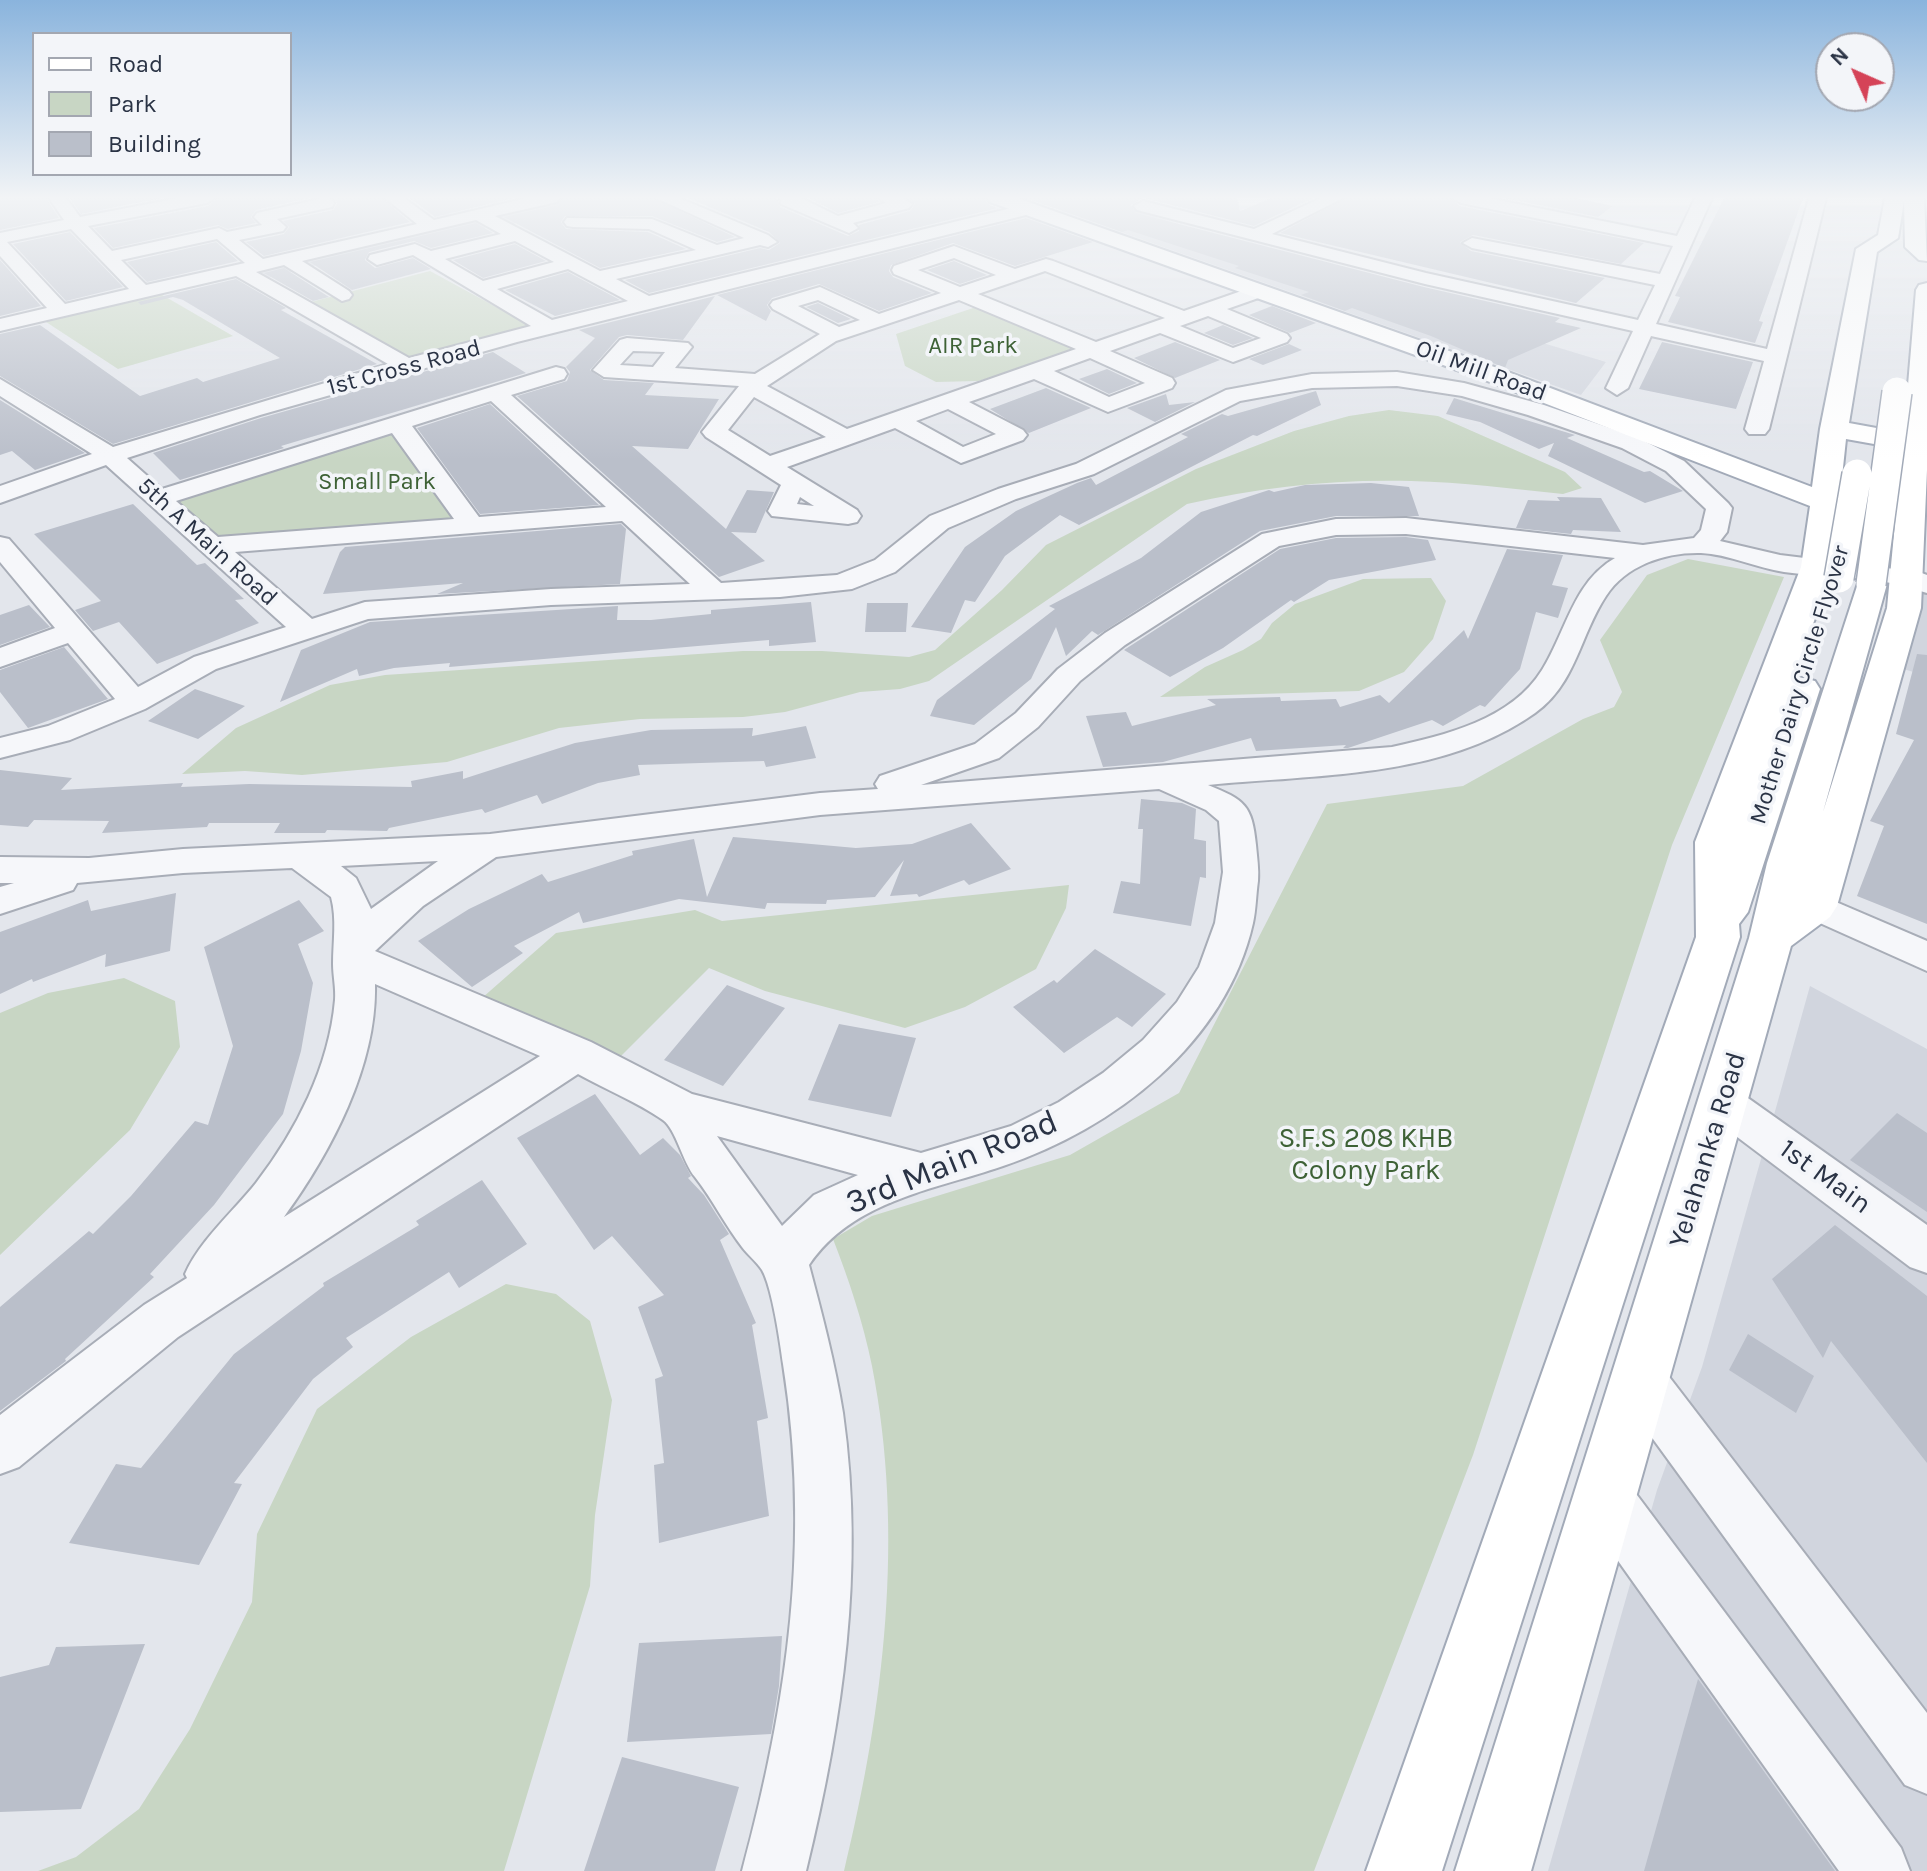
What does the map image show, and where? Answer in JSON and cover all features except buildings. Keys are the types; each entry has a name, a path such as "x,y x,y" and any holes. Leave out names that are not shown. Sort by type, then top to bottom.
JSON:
{"main road":[{"name":"Oil Mill Road","path":"1239,285 1491,374 1826,502 1889,568"},
{"name":"Yelahanka Road","path":"1815,906 1904,608 1889,568 1826,502 1834,429 1860,285"},
{"path":"1879,313 1882,285"},
{"name":"Mother Dairy Circle Flyover","path":"1744,938 1788,863 1889,568 1883,390 1912,285"},
{"name":"Yelahanka Road","path":"1493,1871 1603,1494 1723,1103 1744,938 1715,842 1889,568 1911,468 1922,444 1927,290"},
{"path":"1834,429 1922,444"},
{"path":"1744,938 1815,906"},
{"name":"Yelahanka Road","path":"1404,1871 1744,938"}],"street":[{"path":"37,285 61,311"},
{"path":"136,285 142,292"},
{"path":"0,325 172,285"},
{"path":"277,285 406,365"},
{"path":"327,285 342,295"},
{"path":"477,285 552,329"},
{"path":"481,287 487,285"},
{"path":"614,285 649,304"},
{"name":"1st Cross Road","path":"0,495 108,454 406,365 724,285"},
{"path":"939,285 1164,383 1108,405 1035,371"},
{"path":"794,484 714,432 755,383 837,334 987,285"},
{"path":"1091,285 1172,322 1233,356 1280,338 1208,309"},
{"path":"1457,285 1777,358"},
{"path":"1617,388 1664,285"},
{"path":"1757,429 1796,285"},
{"path":"766,466 1257,292"},
{"path":"837,334 780,305 820,293 878,321"},
{"path":"158,498 556,374 507,340"},
{"path":"659,374 755,383 845,438"},
{"path":"1464,390 1491,374"},
{"path":"0,748 59,733 134,702 205,663 365,611 551,597 842,583 885,566 939,522 1007,494 1085,469 1234,395 1312,381 1397,379 1464,390 1598,430 1675,466 1719,508 1708,539"},
{"name":"5th A Main Road","path":"0,386 108,454 307,630"},
{"path":"495,393 714,591"},
{"path":"897,420 961,456 1015,435 950,401"},
{"path":"397,423 472,525"},
{"path":"212,546 629,513"},
{"path":"820,804 925,775 987,751 1027,720 1069,675 1115,639 1271,540 1336,527 1406,526 1643,553"},
{"path":"0,870 89,871 183,861 490,846 820,804 1045,788 1392,757 1426,750 1484,731 1507,719 1535,698 1555,675 1593,593 1615,569 1643,553 1708,539 1780,563 1889,568"},
{"path":"5,557 134,702"},
{"path":"0,658 74,631"},
{"path":"1027,720 1024,750 1034,775 1045,788"},
{"path":"1163,778 1218,802 1236,817 1263,791 1320,762"},
{"name":"3rd Main Road","path":"784,1261 814,1221 853,1197 976,1158 1027,1138 1073,1115 1115,1088 1150,1059 1180,1028 1204,995 1222,962 1233,932 1243,873 1236,817"},
{"path":"353,958 361,944 423,885 490,846"},
{"path":"161,1321 248,1231 308,1143 329,1102 343,1062 353,1013 354,906 341,881 301,857"},
{"path":"0,901 89,871"},
{"path":"1815,906 1927,957"},
{"path":"353,958 576,1054 682,1109 923,1173"},
{"path":"0,1448 161,1321 576,1054"},
{"name":"1st Main","path":"1723,1103 1927,1252"},
{"path":"682,1109 705,1157 733,1191 757,1231 784,1261 803,1323 816,1392 824,1467 825,1551 819,1643 806,1736 774,1871"},
{"path":"1639,1378 1927,1763"},
{"path":"1603,1494 1878,1871"}],"shaded area":[{"path":"1271,285 1353,285 1606,362 1581,395"},
{"path":"1923,589 1927,591 1927,676 1900,668"},
{"path":"1810,986 1927,1049 1927,1231 1772,1122"},
{"path":"1763,1152 1927,1273 1927,1871 1548,1871 1657,1490 1702,1367"}],"green space":[{"path":"375,285 456,285 533,327 406,360 303,304"},
{"path":"159,293 233,336 118,369 43,320"},
{"name":"AIR Park","path":"976,307 1081,351 978,381 936,382 905,366 896,334"},
{"path":"1389,410 1438,416 1565,472 1582,488 1563,494 1449,483 1354,481 1298,485 1214,498 1187,504 929,681 900,689 860,692 785,712 743,717 640,719 559,728 447,762 302,775 245,771 182,774 236,728 330,685 385,675 743,651 822,651 909,657 935,650 1002,590 1046,545 1196,469 1294,431 1349,416"},
{"name":"Small Park","path":"397,423 472,525 212,546 158,498"},
{"name":"S.F.S 208 KHB Colony Park","path":"1688,559 1784,577 1672,845 1473,1455 1314,1871 844,1871 870,1747 879,1683 888,1556 887,1493 882,1429 872,1366 855,1301 833,1239 872,1216 1070,1155 1179,1093 1327,804 1463,786 1583,719 1614,707 1622,692 1600,640 1647,575"},
{"path":"1431,578 1446,601 1433,639 1404,672 1359,691 1160,697 1205,667 1261,639 1272,623 1295,604 1363,579"},
{"path":"1069,885 1066,908 1036,969 965,1007 905,1028 765,991 709,968 617,1060 482,998 556,933 695,910 722,921"},
{"path":"124,978 175,1001 180,1047 130,1130 0,1255 0,1013 48,993"},
{"path":"506,1284 556,1294 590,1321 612,1400 595,1515 590,1586 504,1871 38,1871 76,1857 139,1809 190,1729 252,1602 257,1534 317,1409 411,1337"}]}
